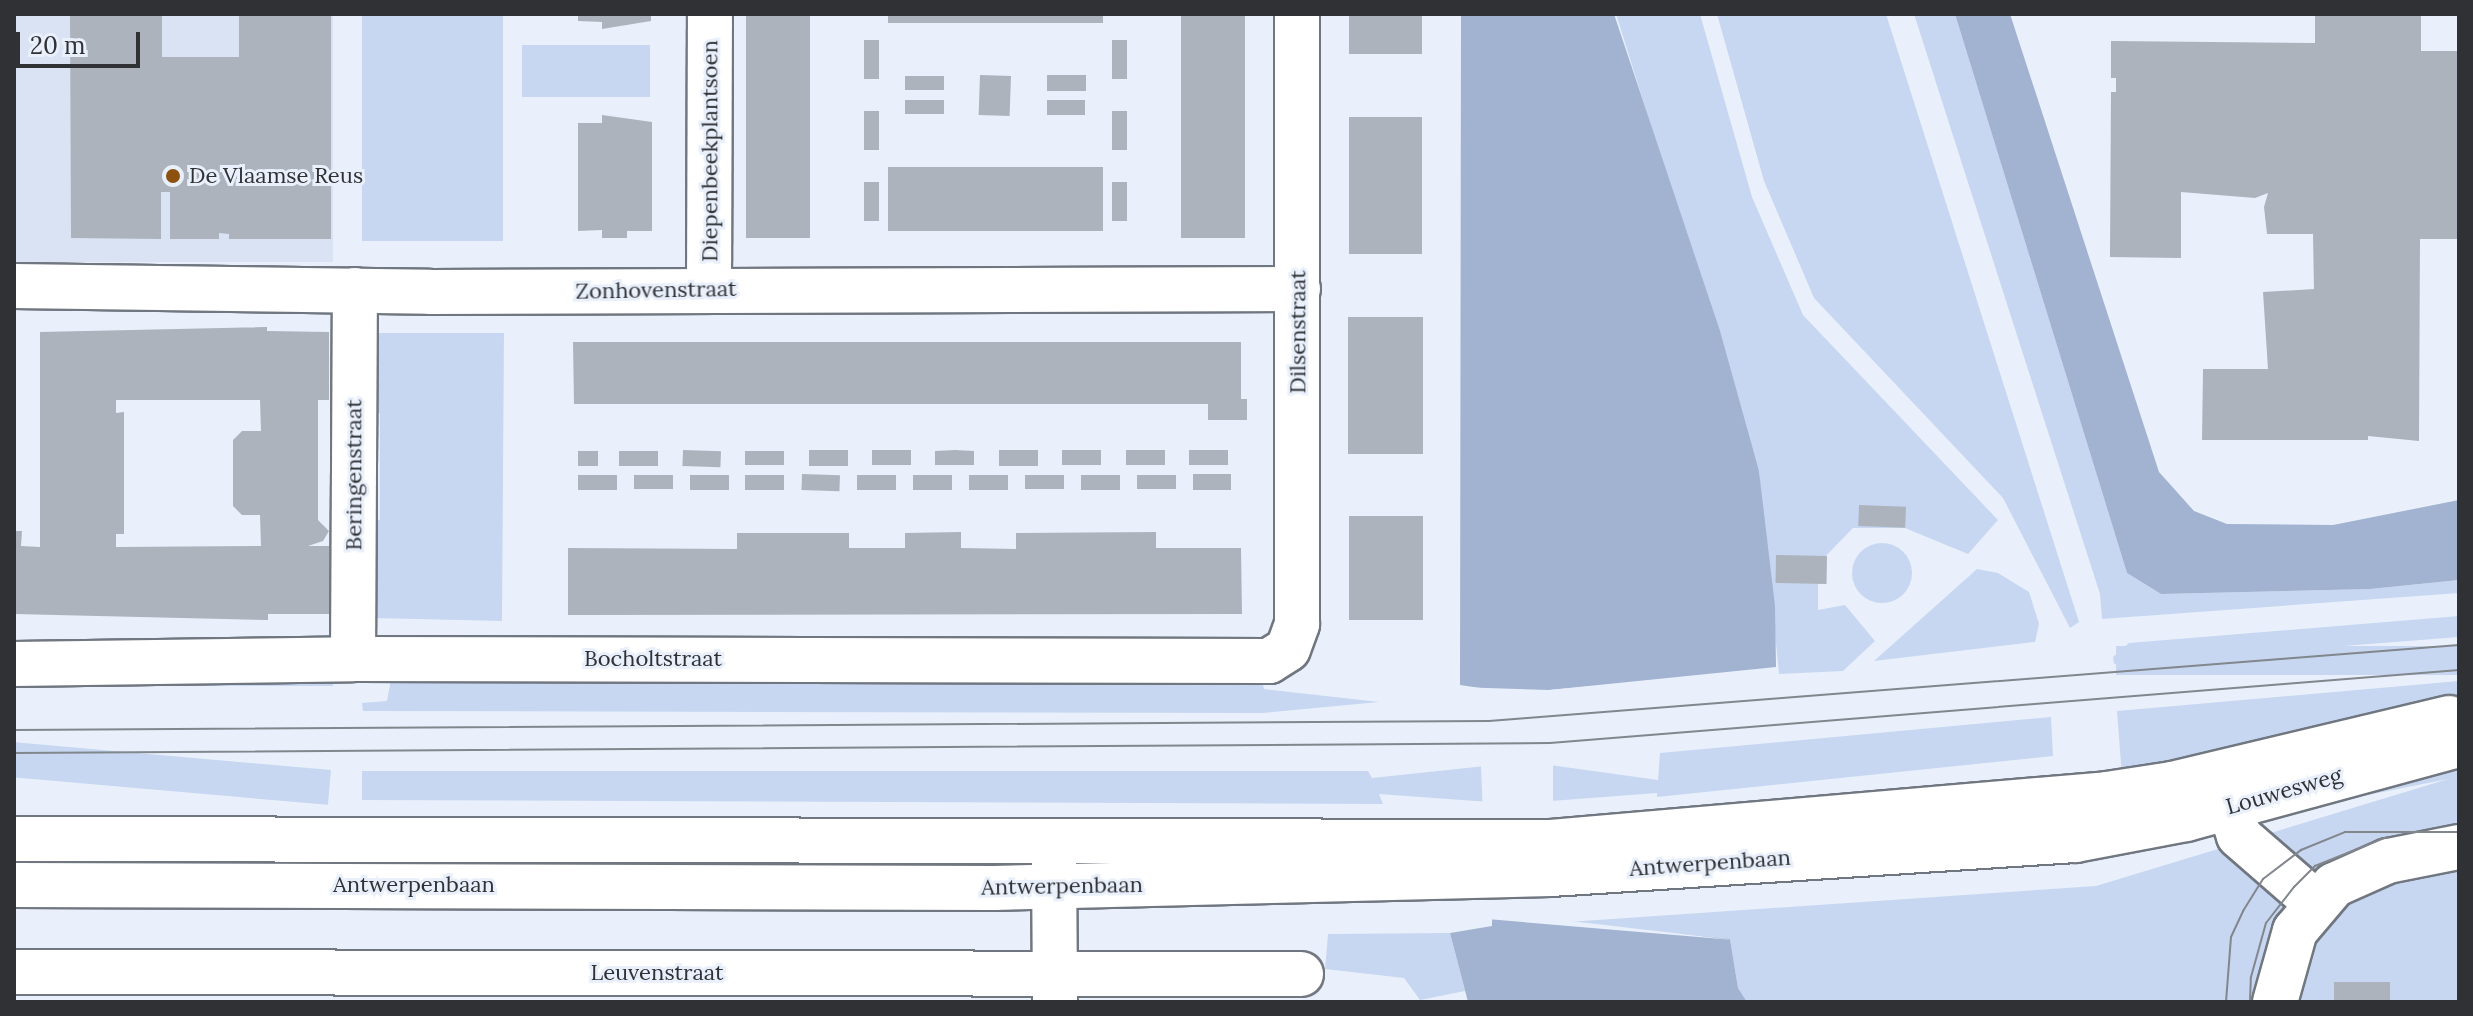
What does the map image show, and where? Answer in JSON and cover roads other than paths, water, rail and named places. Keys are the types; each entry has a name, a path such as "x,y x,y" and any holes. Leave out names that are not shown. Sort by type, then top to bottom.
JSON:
{"street":[{"name":"Diepenbeekplantsoen","path":"709,289 710,14"},
{"name":"Dilsenstraat","path":"1288,649 1297,624 1297,14"},
{"name":"Zonhovenstraat","path":"14,286 355,290 1298,289"},
{"name":"Beringenstraat","path":"353,659 355,290"},
{"name":"Bocholtstraat","path":"14,664 353,659 1269,661 1288,649"},
{"name":"Louwesweg","path":"2108,814 2253,762 2459,716"},
{"name":"Louwesweg","path":"2108,814 2230,808 2459,745"},
{"path":"2253,762 2230,808 2239,836 2316,903"},
{"name":"Antwerpenbaan","path":"14,885 1055,886 1488,859 1551,858 2108,814"},
{"name":"Antwerpenbaan","path":"14,839 1054,839 1488,859"},
{"path":"1054,839 1056,986"},
{"path":"2275,1002 2286,950 2316,903 2352,874 2388,861 2459,847"},
{"name":"Leuvenstraat","path":"14,972 1056,986 1301,974"}],"tram line":[{"path":"14,730 1489,721 2459,645"},
{"path":"14,753 1550,743 2459,670"},
{"path":"2226,1002 2231,937 2243,911 2263,879 2301,850 2345,832 2459,832"},
{"path":"2250,1002 2251,977 2266,923 2294,887 2315,866 2387,837"}],"place":[{"name":"De Vlaamse Reus","path":"173,176"}]}
